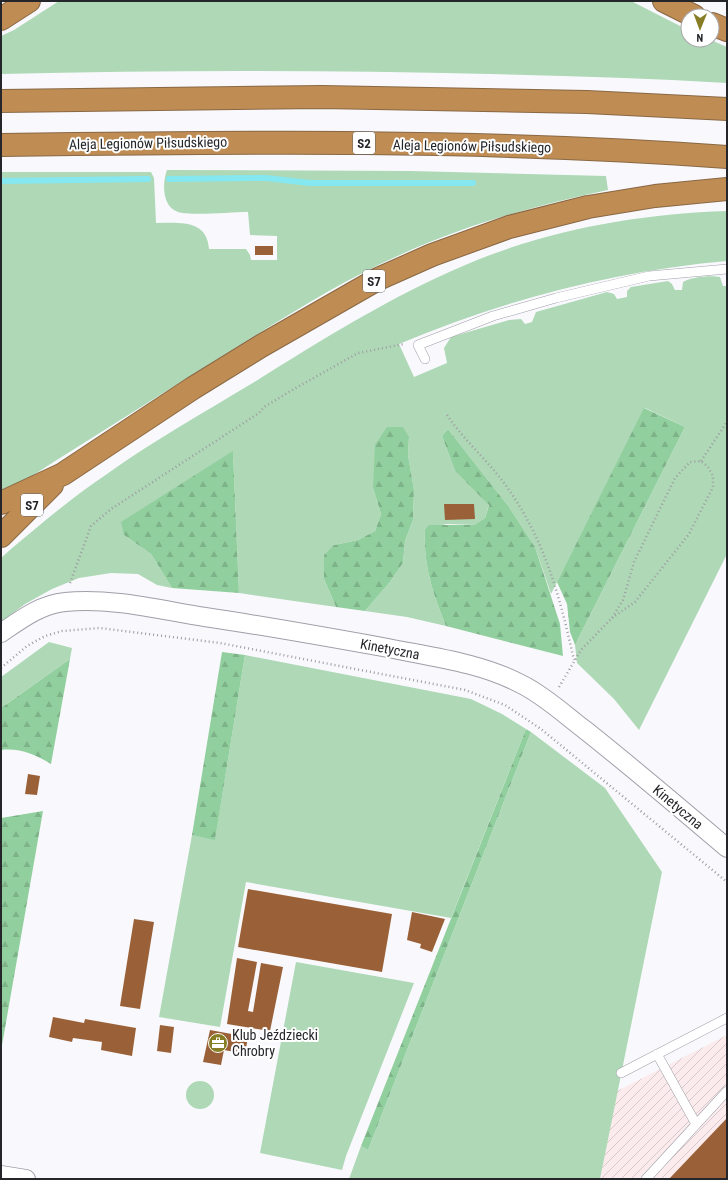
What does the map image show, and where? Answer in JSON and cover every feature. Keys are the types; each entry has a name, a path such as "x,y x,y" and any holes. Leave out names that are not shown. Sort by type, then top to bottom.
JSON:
{"highway":[{"path":"1,19 29,1"},
{"path":"664,1 680,9"},
{"path":"1,101 376,98 587,102 727,109"},
{"name":"Aleja Legionów Piłsudskiego","path":"1,145 289,142 524,146 727,157"},
{"name":"S7","path":"1,536 63,474 192,388 261,346 378,279 432,255 509,227 567,212 643,197 727,189"},
{"path":"1,503 63,474"}],"street":[{"name":"Kinetyczna","path":"1,633 26,616 63,602 82,601 126,605 271,627 444,659 500,674 550,702 622,759 727,848"},
{"path":"1,1175 26,1179"}],"lane":[{"path":"425,359 418,345 493,316 564,296 649,276 727,269"},
{"path":"621,1073 727,1018"},
{"path":"657,1054 696,1124"},
{"path":"646,1179 727,1091"}],"path":[{"path":"63,602 91,526 111,509 259,413 264,407 358,353 402,344 418,345"},
{"path":"447,415 458,432 508,488 531,523 549,563 574,660"},
{"path":"701,462 727,422"},
{"path":"550,702 581,650 612,618 635,602 689,534 714,486 713,476 708,467 701,462 690,462 675,478 634,562 623,600 612,618"},
{"path":"1,668 27,646 45,636 62,631 100,628 220,643 466,690 505,705 541,729 727,882"}],"shaded area":[{"path":"727,1035 727,1179 600,1179 617,1091"}],"green space":[{"path":"59,1 631,1 680,26 680,48 720,48 720,44 727,47 727,83 579,76 368,72 184,71 1,74 1,36 14,30"},
{"path":"167,170 411,171 606,176 608,190 503,216 452,233 378,265 332,289 286,316 1,496 1,172 151,172 154,178 156,223 182,223 197,228 203,232 207,239 209,249 246,249 251,260 277,260 277,236 250,235 248,212 192,214 178,212 173,209 166,200 164,188"},
{"path":"727,211 727,261 643,272 560,290 478,314 399,344 414,377 447,363 444,348 451,337 509,320 521,319 525,324 532,322 536,312 607,292 614,294 617,299 627,297 627,291 631,287 668,281 672,284 675,290 682,290 683,282 687,280 716,276 720,277 723,286 727,286 727,554 639,730 614,699 577,663 575,645 685,427 645,408 551,594 535,547 509,507 448,429 442,436 455,471 489,504 485,518 474,525 446,524 425,530 427,567 437,602 446,626 407,617 365,611 390,582 403,563 405,541 413,520 414,490 408,455 409,437 373,488 381,514 375,531 358,540 334,545 324,579 336,607 239,593 233,452 124,535 151,554 172,588 157,585 138,574 111,573 79,578 52,589 25,604 1,622 1,558 11,549 95,482 142,450 381,306 435,278 494,253 526,243 592,226 626,220"},
{"path":"644,408 685,427 575,645 570,632 567,604 557,582"},
{"path":"387,427 403,427 409,437 408,455 414,490 413,520 405,541 403,563 390,582 365,611 336,607 324,579 324,555 334,545 358,540 375,531 381,514 373,488 375,445"},
{"path":"448,429 509,507 535,547 560,624 563,656 446,626 437,602 427,567 425,530 429,525 474,525 485,518 489,505 455,471 442,436"},
{"path":"233,451 239,593 172,588 151,554 124,535 121,522"},
{"path":"49,642 72,648 70,659 1,708 1,677"},
{"path":"222,652 245,655 215,840 192,835"},
{"path":"245,655 471,699 502,714 526,729 451,918 246,882 220,1027 159,1017 192,835 215,839"},
{"path":"70,659 51,764 27,752 1,750 1,708"},
{"path":"526,729 531,732 368,1150 361,1146"},
{"path":"531,732 605,788 662,872 600,1179 349,1179 361,1146 368,1150"},
{"path":"43,811 1,1051 1,818"},
{"path":"296,962 414,983 346,1156 342,1170 260,1153"},
{"path":"200,1081 210,1085 214,1095 210,1105 200,1109 190,1105 186,1095 190,1085"}],"building":[{"path":"255,246 273,246 273,255 255,255"},
{"path":"444,504 474,504 475,519 445,520"},
{"path":"28,774 40,776 37,795 25,794"},
{"path":"248,889 392,914 382,972 238,947"},
{"path":"412,912 445,919 432,952 420,948 421,944 407,940"},
{"path":"134,919 154,922 140,1009 120,1006"},
{"path":"237,958 257,962 248,1011 253,1012 261,963 283,967 270,1031 227,1024"},
{"path":"53,1017 84,1023 85,1019 136,1028 132,1056 101,1050 102,1042 73,1038 72,1042 49,1037"},
{"path":"160,1025 174,1027 171,1053 157,1051"},
{"path":"210,1030 248,1037 245,1054 224,1050 221,1065 203,1062"},
{"path":"727,1118 727,1179 669,1179"}],"waterway":[{"path":"169,179 266,178 310,183 473,183"},
{"path":"1,181 148,179"}],"place":[{"name":"Klub Jeździecki Chrobry","path":"218,1043"}]}
